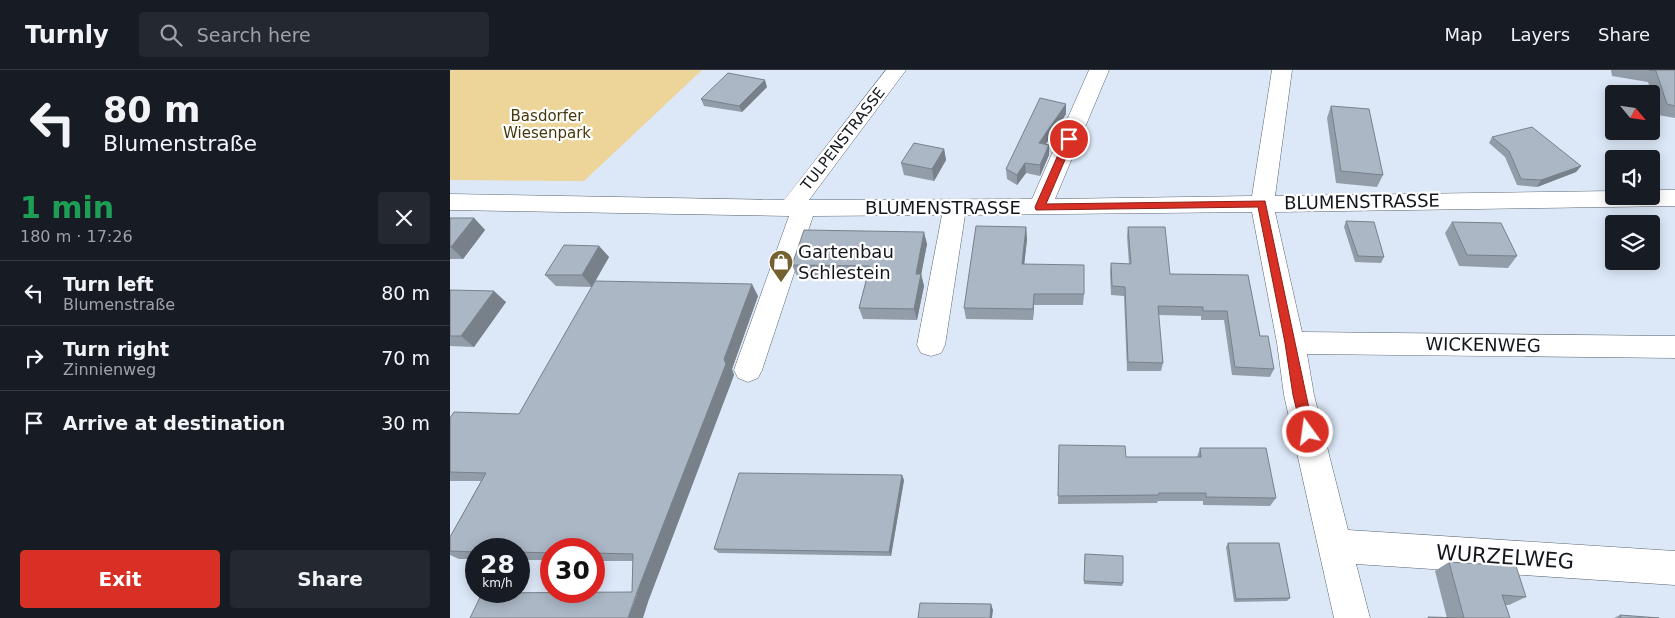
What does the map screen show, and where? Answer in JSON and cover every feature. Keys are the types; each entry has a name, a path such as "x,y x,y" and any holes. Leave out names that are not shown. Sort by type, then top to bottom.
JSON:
{"street":[{"name":"TULPENSTRASSE","path":"748,370 797,208 896,70"},
{"path":"1040,207 1099,70"},
{"path":"1282,70 1262,204 1299,395 1352,618"},
{"name":"BLUMENSTRASSE","path":"450,202 797,208 955,208 1675,198"},
{"path":"931,344 955,208"},
{"name":"WICKENWEG","path":"1290,343 1675,347"},
{"name":"WURZELWEG","path":"1336,546 1675,568"}],"green space":[{"name":"Basdorfer Wiesenpark","path":"450,70 702,70 584,181 450,180"}],"building":[{"path":"1649,70 1675,70 1675,106 1667,104 1656,71"},
{"path":"728,73 765,80 739,106 701,99"},
{"path":"1040,98 1066,104 1039,143 1049,145 1040,165 1025,163 1017,175 1006,169"},
{"path":"1331,106 1369,109 1383,175 1341,171"},
{"path":"1532,127 1581,166 1541,180 1521,179 1509,151 1492,137"},
{"path":"914,143 944,149 932,169 901,163"},
{"path":"450,218 474,218 451,247 450,247"},
{"path":"1346,221 1374,222 1384,257 1358,256"},
{"path":"1452,222 1501,223 1517,256 1467,255"},
{"path":"976,226 1026,227 1022,264 1084,265 1084,294 1034,294 1033,309 964,308"},
{"path":"1128,227 1165,227 1170,274 1248,275 1260,336 1268,336 1274,369 1235,367 1227,311 1203,311 1203,307 1158,306 1163,363 1128,362 1125,287 1112,286 1111,263 1131,264"},
{"path":"804,230 924,232 916,274 921,274 914,309 859,308 870,266 792,265"},
{"path":"564,245 599,246 582,275 545,275"},
{"path":"595,281 752,284 724,359 726,364 628,618 470,618 477,603 530,603 530,593 540,593 540,603 605,603 605,592 632,592 633,554 605,553 605,538 540,538 540,553 530,552 530,538 465,538 465,552 450,551 450,537 486,473 450,472 450,418 454,412 519,414"},
{"path":"450,290 494,291 461,336 450,336"},
{"path":"1059,445 1125,446 1126,457 1201,457 1200,448 1266,448 1276,498 1206,497 1206,493 1058,496"},
{"path":"739,473 902,475 889,552 714,549"},
{"path":"1228,543 1279,543 1290,598 1236,599"},
{"path":"1085,554 1123,556 1123,583 1084,581"},
{"path":"1449,562 1516,566 1526,597 1502,595 1510,618 1464,618"},
{"path":"920,603 991,604 990,618 918,618"},
{"path":"1620,615 1659,618 1621,618"},
{"path":"1428,617 1464,618 1429,618"}],"place":[{"name":"Gartenbau Schlestein","path":"781,283"}],"route":[{"path":"1069,139 1040,207 1262,204 1299,395 1308,432"}]}
